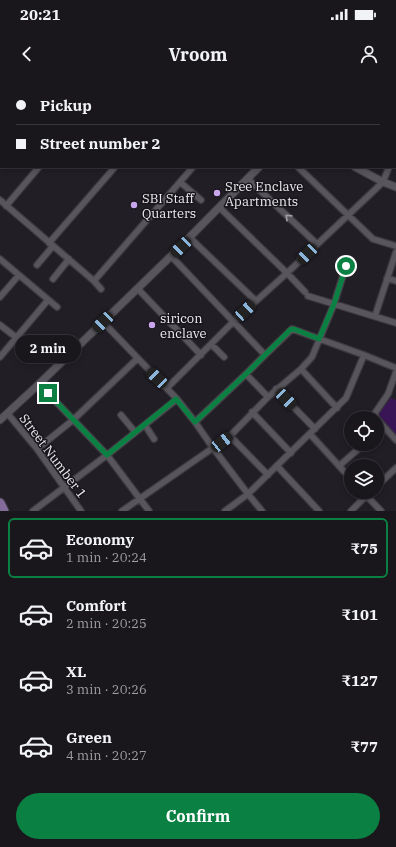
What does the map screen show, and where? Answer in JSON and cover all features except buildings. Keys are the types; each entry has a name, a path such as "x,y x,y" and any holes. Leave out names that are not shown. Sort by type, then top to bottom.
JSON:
{"main road":[{"path":"0,503 4,511"}],"street":[{"path":"6,206 38,168"},
{"path":"37,265 51,245 114,168"},
{"path":"94,281 192,168"},
{"path":"0,420 138,289 258,168"},
{"path":"299,168 373,239 396,246"},
{"path":"357,168 396,187"},
{"path":"167,388 234,321 383,182 389,168"},
{"path":"248,179 317,244"},
{"path":"180,182 201,200"},
{"path":"0,200 94,281 101,289"},
{"path":"220,208 307,294 396,323"},
{"path":"190,238 256,301"},
{"path":"375,316 396,252"},
{"path":"171,256 265,355"},
{"path":"0,259 57,307"},
{"path":"53,279 68,259"},
{"path":"122,511 230,436 252,412 301,368 312,356 334,304 346,266"},
{"path":"0,297 19,275"},
{"path":"387,278 396,281"},
{"path":"138,289 201,355"},
{"path":"0,357 48,300"},
{"path":"103,322 137,359 167,388 195,422 213,448 262,511"},
{"path":"0,325 16,338"},
{"path":"195,422 290,330 294,329 396,368"},
{"path":"211,344 224,357"},
{"path":"225,511 248,494 346,398 364,355"},
{"path":"37,450 73,420 137,359"},
{"path":"301,368 337,408"},
{"path":"376,411 388,394 396,372"},
{"path":"246,374 268,397"},
{"path":"39,384 107,455 149,511"},
{"path":"276,389 315,429"},
{"path":"33,511 107,455 176,399"},
{"path":"252,412 291,453"},
{"name":"Street Number 1","path":"8,414 37,450 81,511"},
{"path":"121,415 135,432"},
{"path":"144,425 154,439"},
{"path":"384,426 396,440"},
{"path":"310,434 344,470"},
{"path":"230,436 268,475"},
{"path":"340,466 356,451"},
{"path":"277,466 319,511"},
{"path":"384,479 396,468"},
{"path":"351,511 362,499"},
{"path":"371,499 380,511"}],"shaded area":[{"path":"391,398 396,400 396,435 384,422 384,411 380,411"}],"place":[{"name":"Sree Enclave Apartments","path":"217,193"},
{"name":"SBI Staff Quarters","path":"134,205"},
{"name":"siricon enclave","path":"152,325"}],"route":[{"path":"48,393 107,455 176,399 195,422 290,330 294,329 319,339 334,304 346,266"}]}
